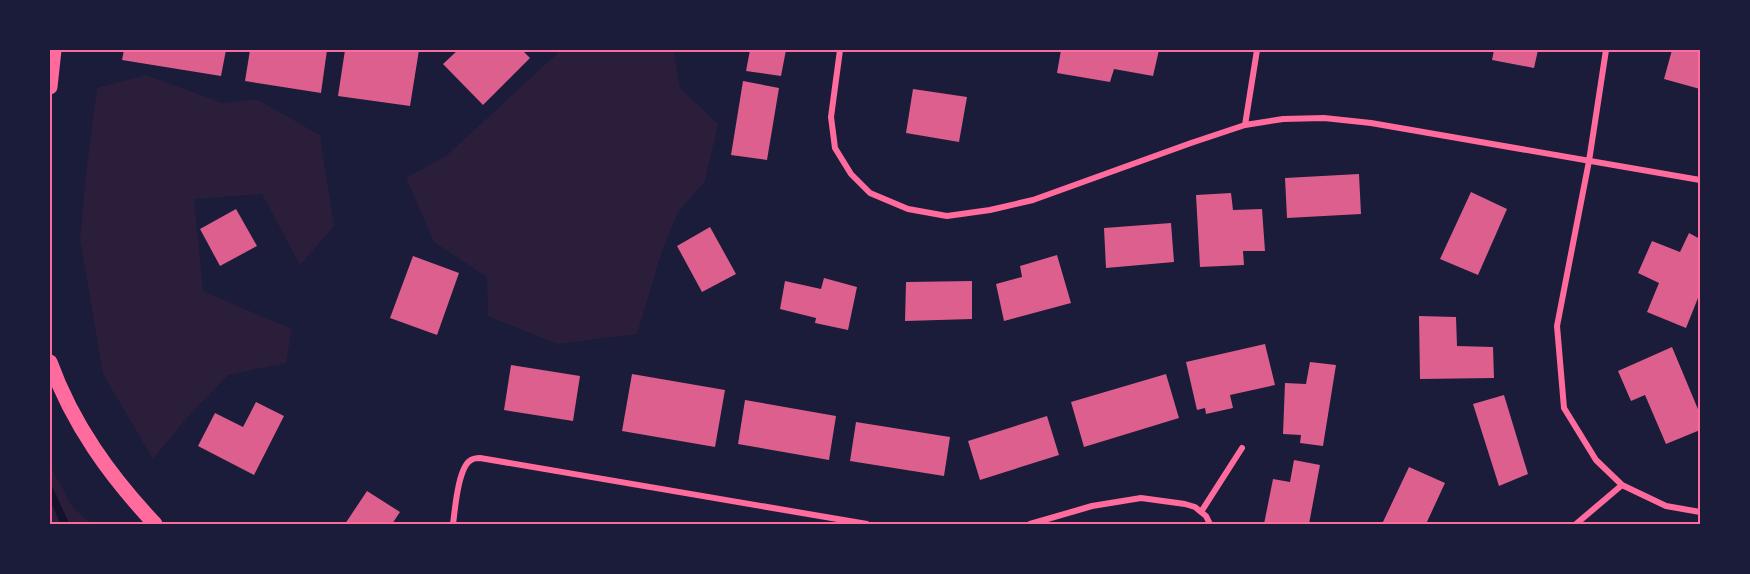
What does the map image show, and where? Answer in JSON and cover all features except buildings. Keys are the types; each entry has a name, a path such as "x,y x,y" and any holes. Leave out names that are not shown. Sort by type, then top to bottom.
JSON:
{"main road":[{"path":"50,87 54,50"},
{"path":"50,362 65,401 98,456 127,494 155,525"}],"street":[{"path":"840,50 831,117 835,148 852,174 870,193 909,209 947,216 990,210 1033,200 1191,142 1245,125 1283,119 1324,118 1371,123 1701,180"},
{"path":"1245,125 1257,50"},
{"path":"1606,50 1589,161 1557,326 1564,408 1596,459 1622,485 1666,506 1701,512"},
{"path":"1202,512 1242,448"},
{"path":"453,525 461,475 465,465 470,460 480,458 867,525"},
{"path":"1576,525 1622,485"},
{"path":"1030,525 1092,506 1141,498 1195,507 1206,516 1210,525"}],"shaded area":[{"path":"561,50 676,50 674,53 680,88 718,124 705,181 678,212 661,254 637,334 557,344 488,316 487,277 434,242 406,178 447,155"},
{"path":"146,75 223,103 256,99 320,135 334,226 300,265 262,194 194,199 203,291 292,329 286,363 228,375 185,420 153,459 103,374 80,240 97,88"},
{"path":"50,466 73,508 92,524 50,524"}],"waterway":[{"path":"50,491 65,524"}]}
